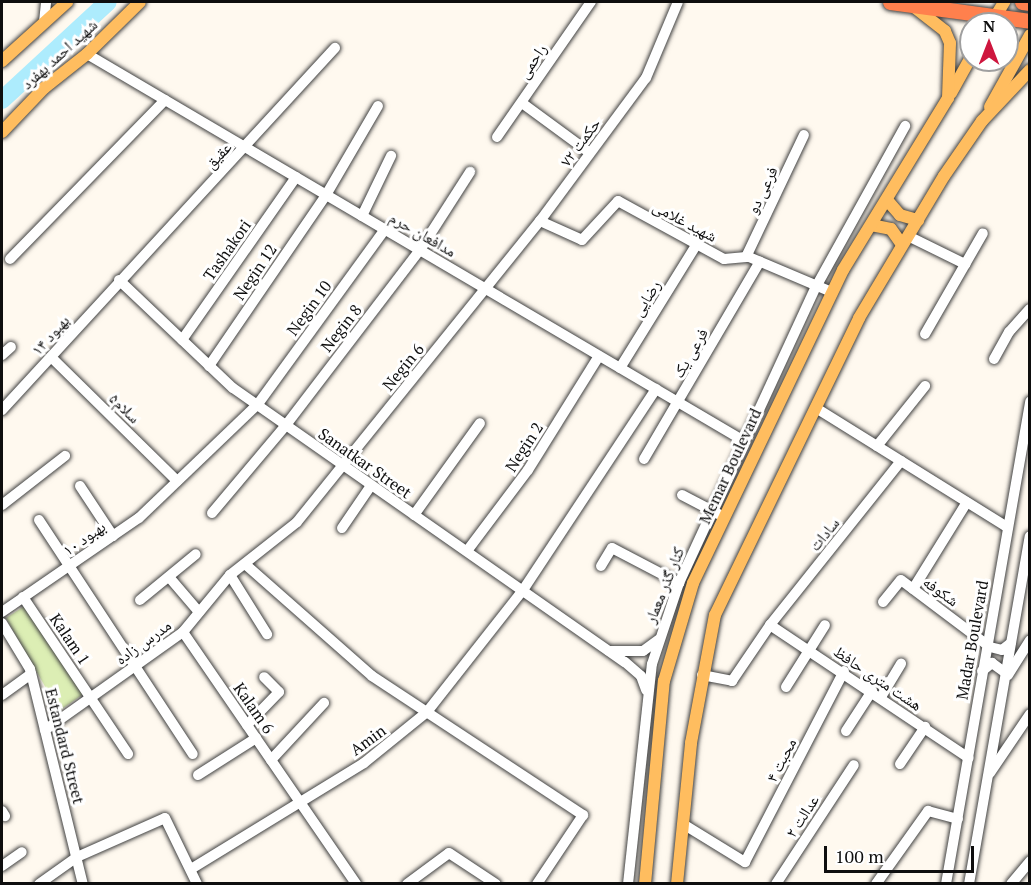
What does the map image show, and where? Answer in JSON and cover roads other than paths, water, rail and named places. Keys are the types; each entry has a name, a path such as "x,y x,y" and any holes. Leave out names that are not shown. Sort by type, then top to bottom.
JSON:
{"highway":[{"path":"890,2 998,12"},
{"path":"1022,2 1029,3"}],"main road":[{"name":"شهید احمد بهفرد","path":"2,61 67,2"},
{"name":"شهید احمد بهفرد","path":"2,132 44,88 87,54 140,2"},
{"name":"Memar Boulevard","path":"911,4 945,31 950,44 948,98"},
{"path":"1019,48 1029,35"},
{"path":"982,121 1029,70"},
{"name":"Memar Boulevard","path":"645,884 664,681 693,583 832,292 963,72"},
{"path":"677,884 702,675 715,615 859,318 905,240 982,121 1004,72"},
{"path":"887,200 900,215 918,220"},
{"path":"871,225 891,229 905,240"}],"street":[{"path":"44,22 46,2"},
{"name":"راحمی","path":"497,137 591,2"},
{"name":"حکمت ۷۲","path":"485,288 540,221 646,78 678,2"},
{"name":"عقیق","path":"119,280 335,48"},
{"name":"مدافعان حرم","path":"87,54 744,441"},
{"path":"10,259 165,100"},
{"path":"522,103 590,153"},
{"name":"Negin 12","path":"209,366 326,195 378,106"},
{"name":"کنار گذر معمار","path":"628,884 647,698 658,640 679,583 817,285 905,126"},
{"name":"فرعی دو","path":"746,257 804,135"},
{"path":"362,216 391,156"},
{"name":"Negin 8","path":"212,513 286,425 420,250 470,172"},
{"name":"Tashakori","path":"182,340 296,177"},
{"name":"شهید غلامی","path":"540,221 582,240 618,201 724,259 746,257 760,261 832,292"},
{"name":"Negin 10","path":"177,481 258,404 385,229"},
{"path":"926,334 983,232"},
{"path":"905,240 965,264"},
{"name":"رضایی","path":"620,368 697,244"},
{"name":"فرعی یک","path":"644,459 680,403 760,261"},
{"name":"Sanatkar Street","path":"119,280 209,366 258,404 370,486 523,590 641,676 647,698"},
{"name":"بهبود ۱۴","path":"2,410 119,280"},
{"name":"Negin 6","path":"244,564 297,522 485,288"},
{"path":"994,359 1009,332 1029,309"},
{"path":"2,355 11,347"},
{"name":"Negin 2","path":"467,551 528,470 599,356"},
{"name":"سلام۵","path":"51,357 177,481"},
{"path":"877,446 924,386"},
{"name":"Amin","path":"191,869 364,763 427,712 523,590 656,389"},
{"name":"Madar Boulevard","path":"946,884 1029,401"},
{"path":"816,408 1007,527"},
{"path":"414,515 480,423"},
{"path":"2,505 65,456"},
{"name":"سادات","path":"702,675 732,681 770,625 901,461"},
{"name":"بهبود ۱۰","path":"2,612 138,518 177,481"},
{"path":"80,486 113,536"},
{"path":"342,528 370,486"},
{"path":"682,495 724,517"},
{"path":"913,589 967,502"},
{"path":"39,520 193,754"},
{"path":"969,884 1029,536"},
{"path":"601,566 612,548 679,583"},
{"path":"140,600 196,554"},
{"path":"244,564 372,676 583,815 537,884"},
{"name":"مدرس زاده","path":"45,730 183,632 230,575 244,564"},
{"path":"230,575 267,634"},
{"path":"169,577 200,612"},
{"name":"شکوفه","path":"884,602 901,580 987,642"},
{"name":"Kalam 1","path":"23,597 128,754"},
{"name":"Estandard Street","path":"2,623 31,674 83,884"},
{"name":"هشت متری حافظ","path":"770,625 844,671 969,758"},
{"path":"786,687 825,625"},
{"name":"Kalam 6","path":"183,632 356,884"},
{"path":"609,651 643,651 658,640"},
{"path":"1006,677 1029,640"},
{"path":"987,642 1002,650 1011,644"},
{"path":"981,672 992,663 998,663 1006,677"},
{"path":"846,731 901,664"},
{"name":"محبت ۴","path":"683,824 745,862 844,671"},
{"path":"2,695 31,674"},
{"path":"247,725 279,692 264,677"},
{"path":"271,760 324,703"},
{"path":"987,776 1029,714"},
{"path":"900,764 925,727"},
{"path":"198,775 256,738"},
{"name":"عدالت ۲","path":"776,884 854,765"},
{"path":"876,884 928,812 958,819"},
{"path":"39,884 77,857 165,818 197,884"},
{"path":"2,866 22,852"},
{"path":"407,884 448,853 481,880 496,884"},
{"path":"1011,884 1029,861"}],"waterway":[{"path":"2,100 108,2"}]}
